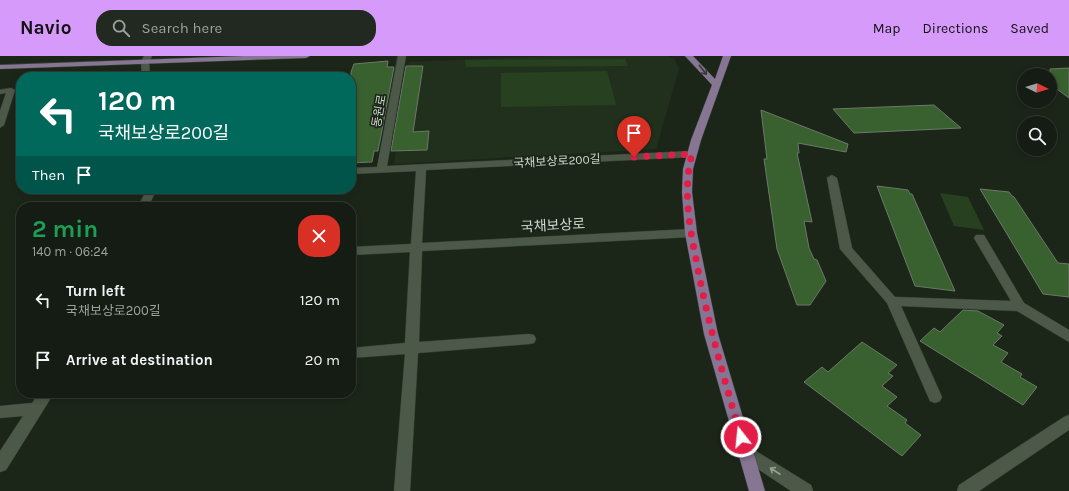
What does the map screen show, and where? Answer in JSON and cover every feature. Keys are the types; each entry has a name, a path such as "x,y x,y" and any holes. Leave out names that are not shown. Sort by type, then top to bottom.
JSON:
{"main road":[{"path":"0,67 147,59 306,56"},
{"path":"689,56 716,85"},
{"path":"727,56 692,154 688,168 687,192 691,233 711,334 757,491"}],"street":[{"name":"동원로","path":"381,170 402,56"},
{"path":"146,72 147,59"},
{"path":"0,92 11,90 0,125"},
{"name":"국채보상로200길","path":"356,171 692,154"},
{"path":"402,491 412,348 421,168"},
{"path":"832,178 846,249 892,301 935,397"},
{"name":"국채보상로","path":"356,251 691,233"},
{"path":"980,238 1020,306 1069,337"},
{"path":"892,301 1020,306"},
{"path":"356,353 529,339"},
{"path":"0,465 44,398"},
{"path":"0,412 36,409"},
{"path":"965,491 1069,422"},
{"path":"746,452 805,491"}],"shaded area":[{"path":"554,56 668,56 675,60 679,69 656,149 394,164 409,62"},
{"path":"625,59 628,66 466,67 465,60"},
{"path":"607,71 616,105 501,107 501,73"},
{"path":"940,193 968,197 984,230 954,226"}],"building":[{"path":"388,61 387,67 394,67 378,151 374,151 372,162 356,163 356,72 351,72 354,64"},
{"path":"406,66 423,66 413,132 429,131 427,150 391,151"},
{"path":"1069,68 1069,98 1057,89 1057,69"},
{"path":"934,105 961,128 854,133 833,109"},
{"path":"761,110 848,144 846,152 798,143 799,153 797,153 812,222 804,221 809,248 814,259 817,260 826,281 810,305 797,305 777,249 764,159 767,159"},
{"path":"877,186 908,190 910,194 912,194 955,291 915,286"},
{"path":"980,189 1009,192 1014,197 1058,263 1069,264 1069,297 1043,294"},
{"path":"963,310 978,311 1004,325 997,333 1002,336 993,345 1008,353 1001,362 1022,374 1020,377 1037,387 1023,405 920,341 934,328 940,332"},
{"path":"862,342 897,365 888,373 893,376 882,386 897,397 887,406 907,420 905,423 921,435 902,456 804,382 822,367 828,372"}],"route":[{"path":"634,157 692,154 688,168 687,192 691,233 699,280 711,334 741,437"}]}
